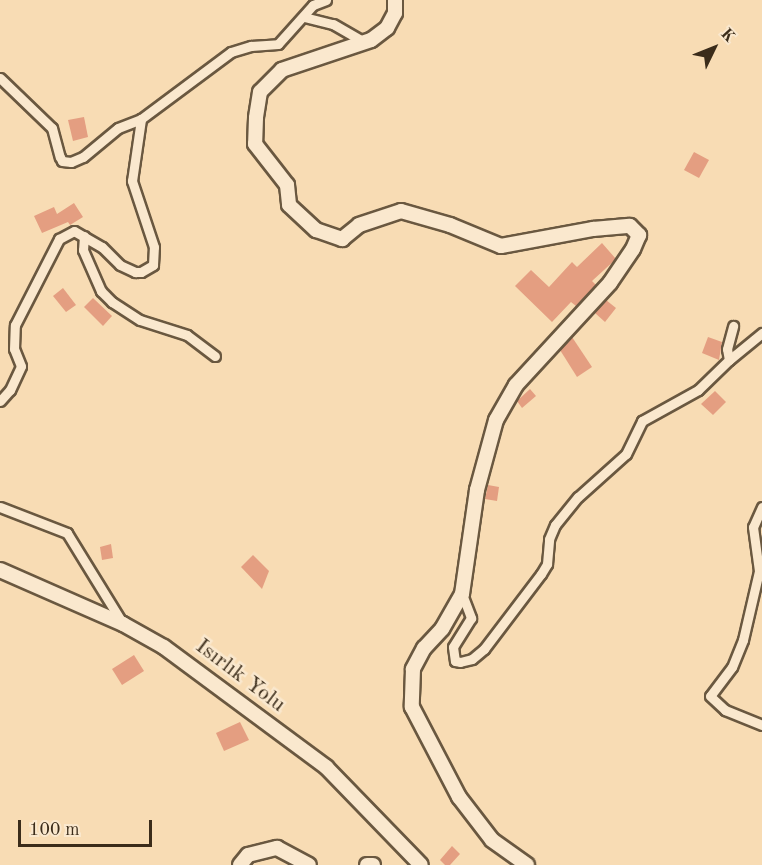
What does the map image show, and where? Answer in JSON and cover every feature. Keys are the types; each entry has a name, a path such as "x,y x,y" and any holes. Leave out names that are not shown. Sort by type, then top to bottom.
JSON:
{"street":[{"path":"0,78 52,128 62,161 70,162 83,157 118,128 141,119 231,52 251,46 278,44 313,5 326,0"},
{"path":"395,0 395,13 387,27 364,42 282,70 261,92 255,118 255,144 287,185 289,205 316,230 342,239 359,225 401,211 450,225 501,246 630,226 639,235 633,249 610,283 516,385 496,420 477,490 462,594 442,629 424,648 413,669 412,707 459,798 492,840 527,865"},
{"path":"304,17 333,24 364,42"},
{"path":"0,401 10,390 21,366 14,349 15,325 46,259 59,238 74,231 102,247 120,265 135,272 141,272 153,265 154,247 132,181 141,119"},
{"path":"84,236 83,250 101,291 112,302 140,320 187,335 216,356"},
{"path":"729,360 727,349 733,326"},
{"path":"462,594 471,618 453,647 455,661 460,662 472,659 484,649 541,574 547,564 549,539 555,525 578,497 620,461 642,421 699,390 729,360 762,333"},
{"path":"0,507 67,533 123,624"},
{"path":"762,507 753,527 759,571 743,640 732,667 710,696 725,710 762,725"},
{"name":"Isırlık Yolu","path":"0,570 123,624 164,646 326,767 421,865"},
{"path":"240,865 248,855 277,848 309,865"},
{"path":"367,865 374,865"}],"building":[{"path":"84,117 88,137 73,141 68,120"},
{"path":"694,152 709,160 699,178 684,170"},
{"path":"74,203 83,217 70,225 68,222 42,233 34,216 54,207 57,214"},
{"path":"602,243 616,259 592,281 596,285 576,306 571,302 552,322 515,286 531,270 549,287 572,262 577,267"},
{"path":"63,288 76,305 66,312 53,296"},
{"path":"93,298 112,316 103,326 84,307"},
{"path":"606,300 616,308 605,322 595,313"},
{"path":"572,337 592,367 577,377 560,350"},
{"path":"708,337 722,342 719,360 702,353"},
{"path":"530,389 536,396 522,408 517,401"},
{"path":"715,391 726,402 713,415 701,404"},
{"path":"488,485 499,487 497,501 485,499"},
{"path":"111,544 113,558 102,560 100,547"},
{"path":"253,555 269,571 262,589 241,567"},
{"path":"134,655 144,671 122,685 112,669"},
{"path":"240,722 249,740 224,751 216,733"},
{"path":"452,846 460,854 450,865 445,865 440,860"}]}
